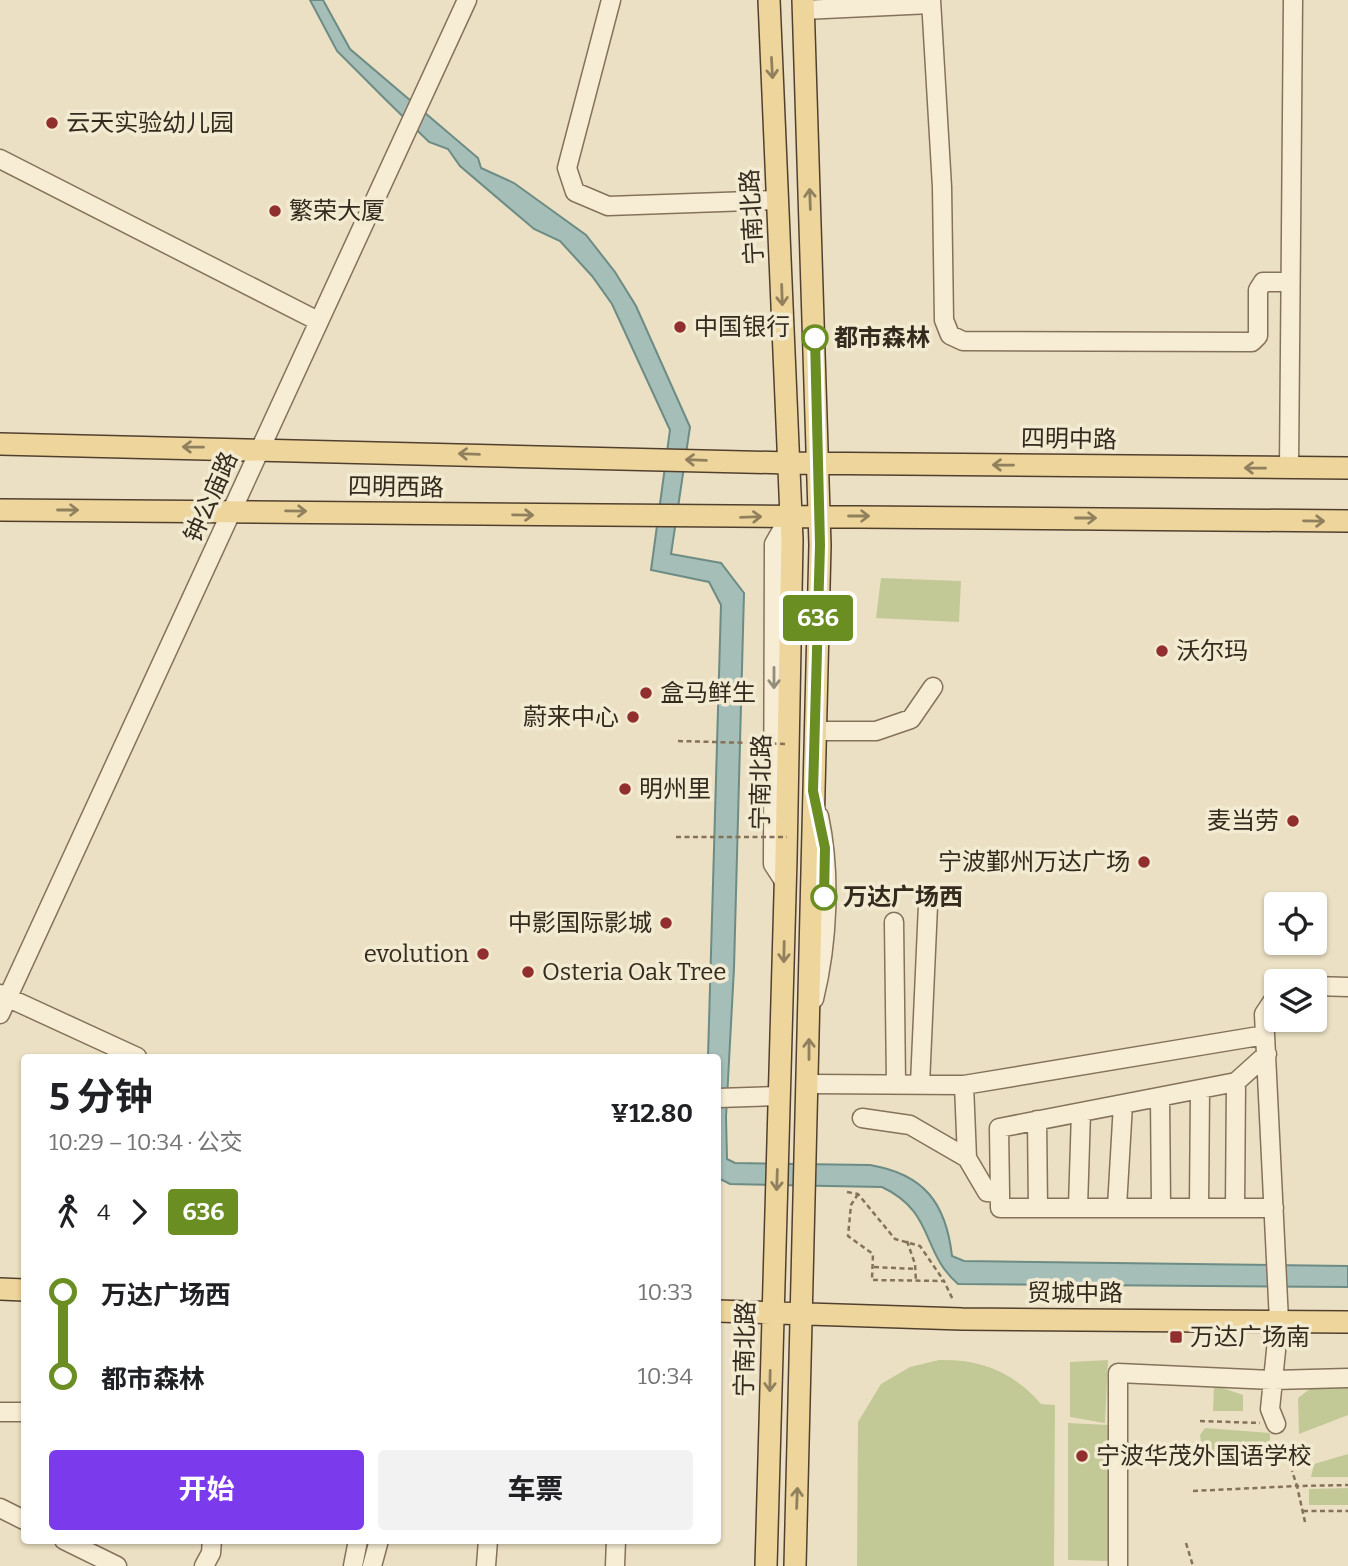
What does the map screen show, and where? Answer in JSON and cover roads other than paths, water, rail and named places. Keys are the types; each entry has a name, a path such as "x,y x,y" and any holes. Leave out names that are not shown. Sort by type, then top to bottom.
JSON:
{"main road":[{"name":"宁南北路","path":"766,1566 786,884 790,516 769,0"},
{"path":"795,1566 809,1084 820,516 803,5"},
{"name":"四明西路","path":"0,444 259,448 789,463"},
{"name":"四明中路","path":"789,463 1348,468"},
{"name":"四明西路","path":"0,510 232,510 725,518 790,516"},
{"path":"790,516 1348,521"},
{"path":"0,1289 21,1290"},
{"name":"贸城中路","path":"721,1311 962,1319 1348,1322"}],"street":[{"name":"钟公庙路","path":"3,1002 400,143 430,86 467,0"},
{"path":"611,0 568,168 575,192 608,206 778,200"},
{"path":"1289,468 1293,0"},
{"path":"803,5 931,2 942,187 944,320 950,335 963,341 1252,342 1258,336 1258,290 1263,282 1290,282"},
{"path":"0,159 318,321"},
{"path":"786,884 773,864 774,544 790,516"},
{"path":"815,731 876,730 911,719 933,687"},
{"path":"920,1084 928,905"},
{"path":"894,922 896,1084"},
{"path":"1327,986 1348,987"},
{"path":"3,1002 130,1054"},
{"path":"1265,1032 1279,1321 1270,1409 1276,1424"},
{"path":"809,1084 964,1085 1265,1035"},
{"path":"1267,1054 1236,1082 999,1128 1000,1208 1274,1208"},
{"path":"1235,1207 1236,1082"},
{"path":"964,1085 967,1158 987,1192 1000,1193"},
{"path":"1199,1206 1200,1090"},
{"path":"721,1098 780,1096"},
{"path":"1160,1097 1161,1206"},
{"path":"1117,1207 1123,1104"},
{"path":"1078,1207 1081,1112"},
{"path":"862,1118 910,1125 967,1158"},
{"path":"1037,1120 1038,1208"},
{"path":"1118,1566 1118,1373 1273,1380 1348,1378"},
{"path":"0,1412 21,1412"},
{"path":"0,1508 21,1518"},
{"path":"72,1544 117,1566"},
{"path":"204,1566 211,1553 212,1544"},
{"path":"353,1566 357,1544"},
{"path":"372,1566 378,1544"},
{"path":"486,1566 488,1544"},
{"path":"615,1566 616,1544"}],"water":[{"path":"310,0 323,0 350,49 478,158 481,168 514,183 586,235 615,272 636,306 690,427 671,554 721,563 744,593 734,968 726,1117 727,1159 735,1163 870,1165 889,1169 918,1184 929,1194 944,1221 952,1256 964,1261 1348,1266 1348,1287 958,1284 946,1272 920,1220 911,1208 882,1187 730,1184 721,1180 721,1054 708,1054 721,605 709,582 651,570 670,430 612,304 592,276 560,241 534,229 460,166 448,149 429,142 337,51"}],"place":[{"name":"云天实验幼儿园","path":"52,123"},
{"name":"繁荣大厦","path":"275,211"},
{"name":"中国银行","path":"680,327"},
{"name":"都市森林","path":"815,338"},
{"name":"沃尔玛","path":"1162,651"},
{"name":"盒马鲜生","path":"646,693"},
{"name":"蔚来中心","path":"633,717"},
{"name":"明州里","path":"625,789"},
{"name":"麦当劳","path":"1293,821"},
{"name":"宁波鄞州万达广场","path":"1144,862"},
{"name":"万达广场西","path":"824,897"},
{"name":"中影国际影城","path":"666,923"},
{"name":"evolution","path":"483,954"},
{"name":"Osteria Oak Tree","path":"528,972"},
{"name":"万达广场南","path":"1176,1337"},
{"name":"宁波华茂外国语学校","path":"1082,1456"}]}
